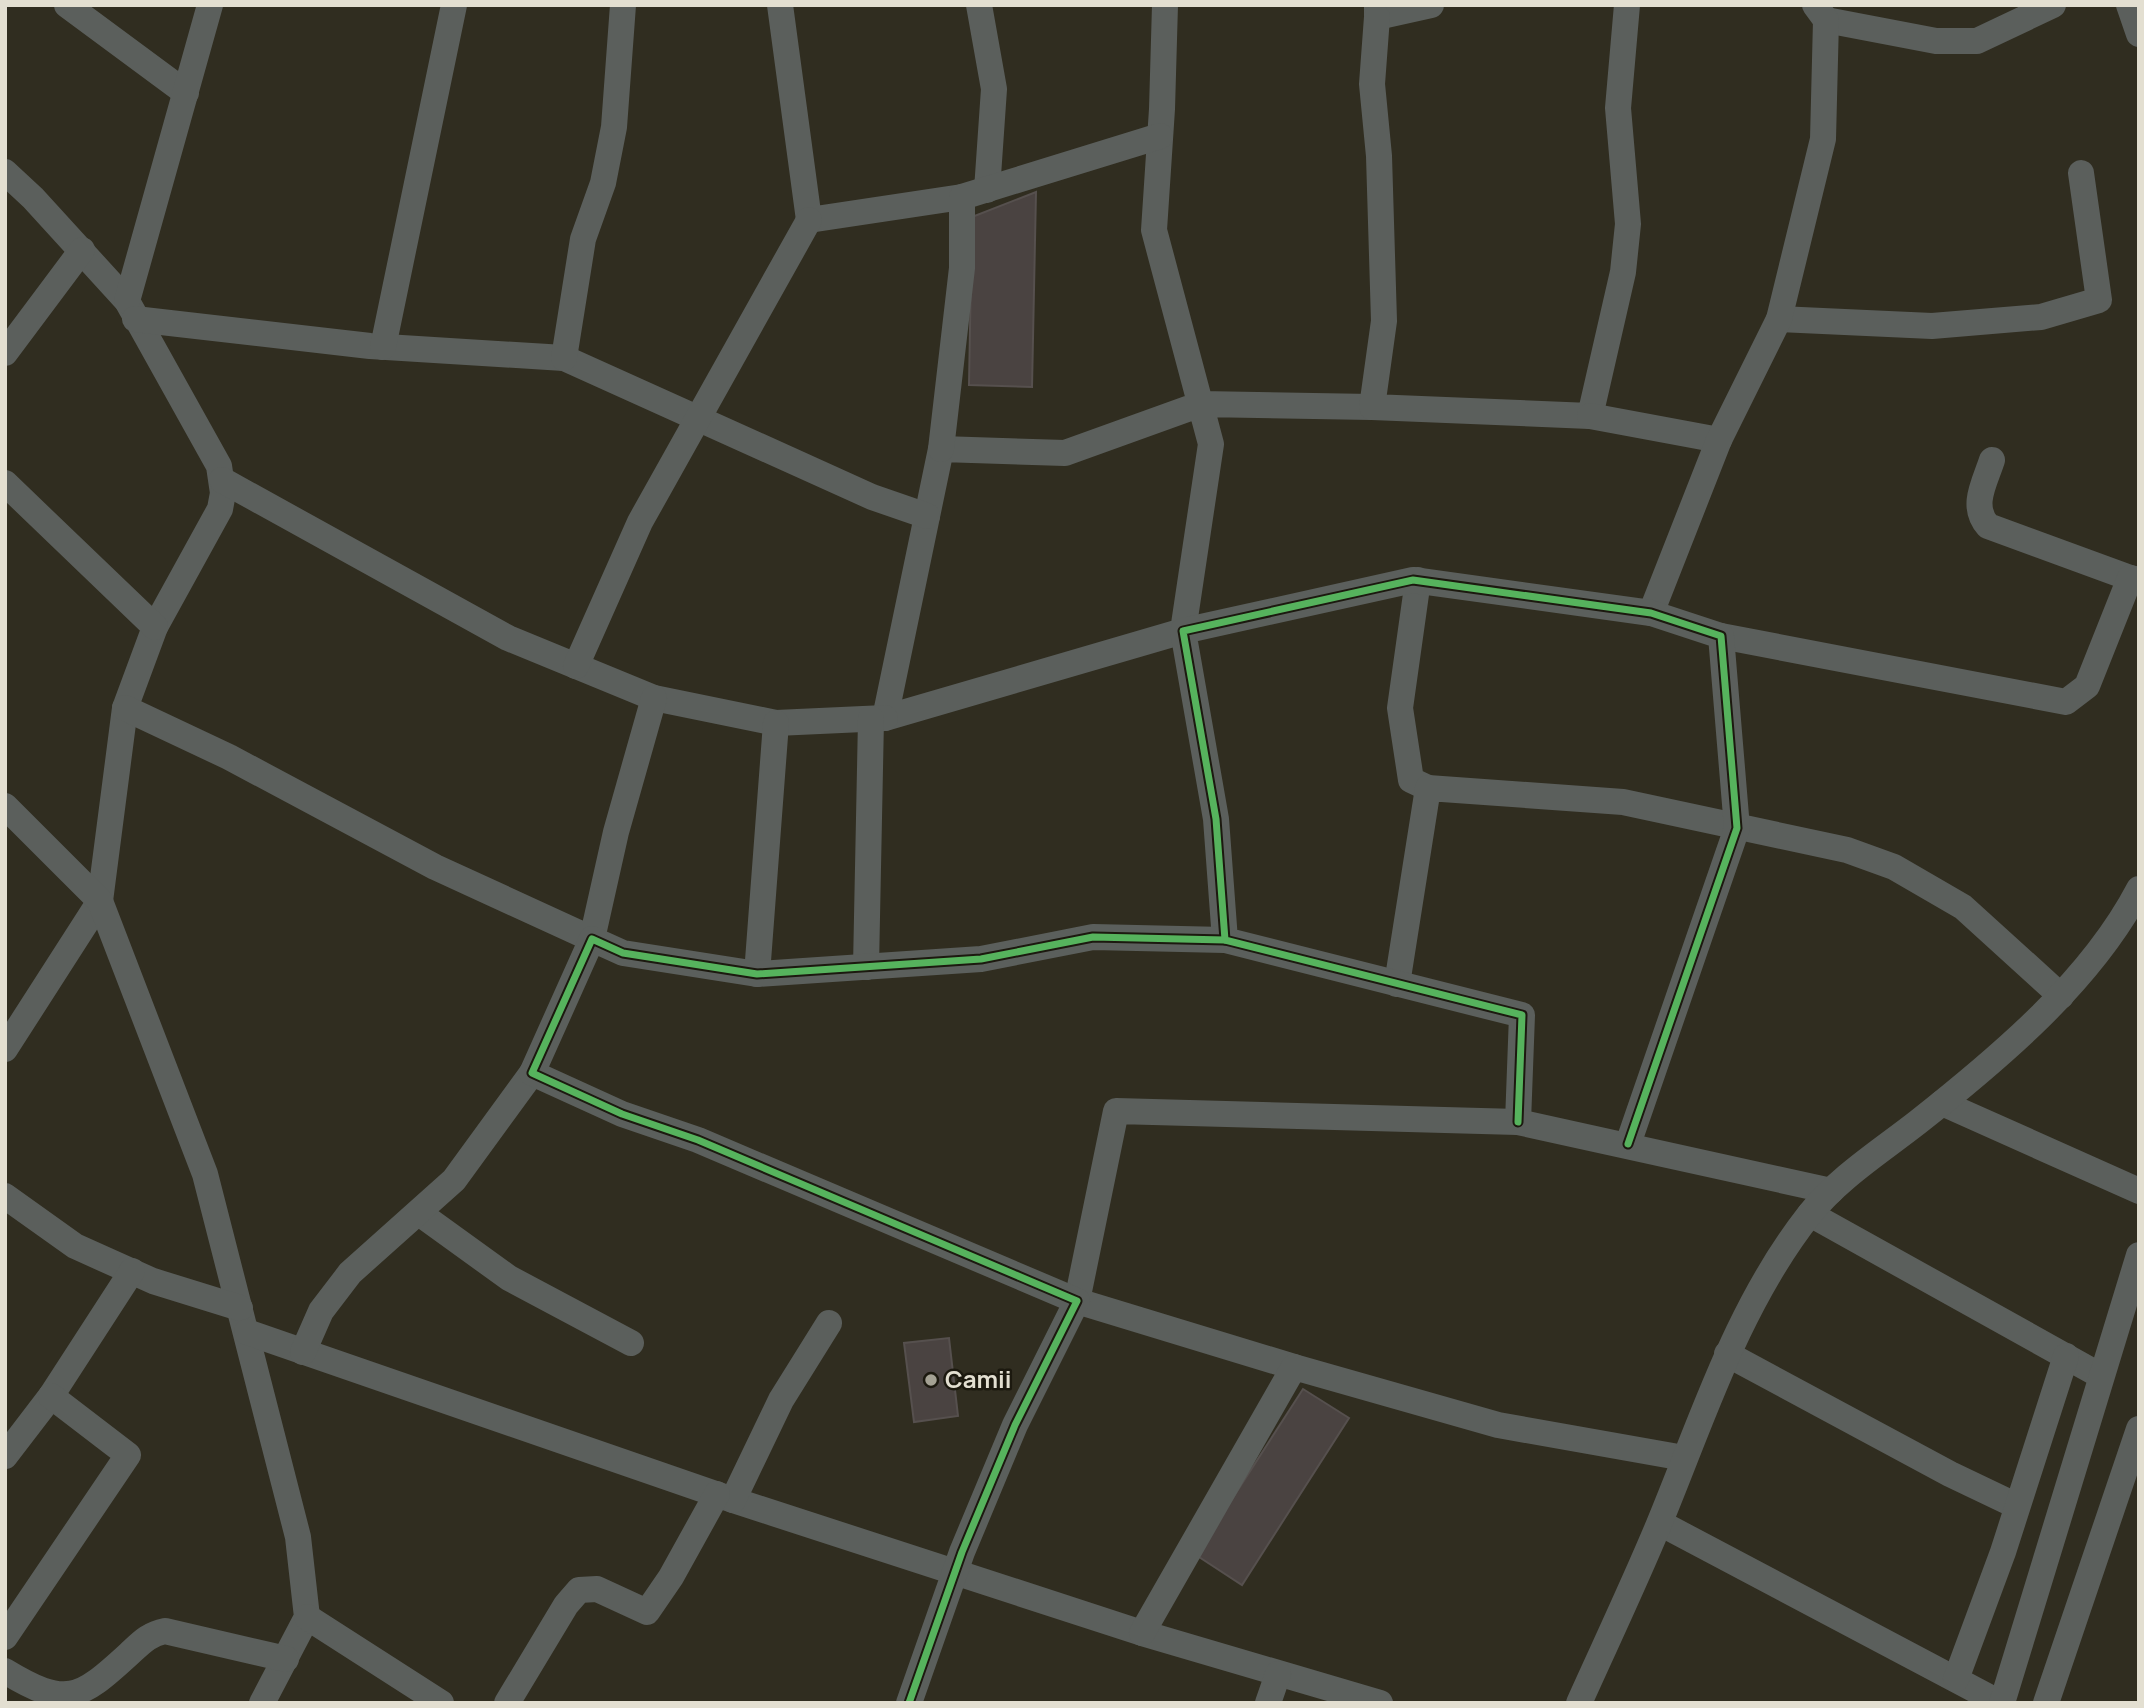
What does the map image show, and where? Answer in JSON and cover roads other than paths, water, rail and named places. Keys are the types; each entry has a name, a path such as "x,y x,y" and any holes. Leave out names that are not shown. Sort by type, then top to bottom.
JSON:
{"street":[{"path":"67,5 186,93"},
{"path":"131,310 210,5"},
{"path":"383,347 454,5"},
{"path":"564,358 583,239 603,183 614,127 623,5"},
{"path":"576,666 640,522 808,220 780,5"},
{"path":"866,967 878,718 941,449 962,268 994,89 979,5"},
{"path":"1165,5 1154,230 1211,444 1183,631 1216,820 1225,940"},
{"path":"1372,407 1384,321 1379,156 1372,84 1377,11 1431,5"},
{"path":"1590,416 1623,272 1628,224 1618,108 1627,5"},
{"path":"1651,613 1719,440 1779,319 1823,139 1821,13 1866,16 1936,41 1978,41 2053,5"},
{"path":"2129,5 2139,34"},
{"path":"808,220 974,193 1160,136"},
{"path":"5,172 82,250 131,310 219,466 222,480 220,509 155,627 125,708 100,901 5,1049"},
{"path":"1779,319 1931,326 2041,317 2099,300 2081,173"},
{"path":"5,353 82,250"},
{"path":"131,310 383,347 564,358 872,497 927,516"},
{"path":"941,449 1065,453 1202,404 1372,407 1590,416 1719,440"},
{"path":"222,480 508,638 654,698 776,723 878,718 1183,631 1418,580 1651,613 1721,636 2066,702 2087,686 2134,579 1988,526 1979,512 1978,503 1992,460"},
{"path":"5,483 155,627"},
{"path":"1418,580 1400,708 1410,780 1428,788 1623,802 1847,850 1918,879 1963,907 2061,996"},
{"path":"1628,1144 1737,828 1721,636"},
{"path":"303,1352 321,1311 350,1273 454,1180 532,1073 592,939 616,832 654,698"},
{"path":"125,708 229,757 435,867 623,953 757,974 981,959 1093,937 1225,940 1522,1015 1518,1122"},
{"path":"757,974 776,723"},
{"path":"1397,984 1428,788"},
{"path":"5,806 100,901 205,1174 298,1537 307,1617 262,1703"},
{"path":"1579,1703 1660,1523 1727,1354 1771,1270 1810,1214 1831,1191 1942,1103 2061,996 2121,924 2139,889"},
{"path":"532,1073 622,1114 698,1140 1077,1301 1498,1425 1684,1458"},
{"path":"1942,1103 2139,1191"},
{"path":"909,1703 956,1570 1015,1425 1077,1301 1116,1111 1518,1122 1628,1144 1831,1191"},
{"path":"5,1196 75,1246 243,1320 303,1352 725,1497 956,1570 1142,1633 1380,1703"},
{"path":"419,1213 509,1278 631,1343"},
{"path":"1810,1214 2101,1376"},
{"path":"1660,1523 2001,1703 2139,1255"},
{"path":"5,1456 51,1396 132,1271"},
{"path":"507,1703 566,1605 579,1590 597,1589 647,1612 725,1497 829,1323"},
{"path":"1727,1354 1950,1474 2017,1506"},
{"path":"1956,1679 2066,1356"},
{"path":"1142,1633 1294,1367"},
{"path":"5,1637 128,1455 51,1396"},
{"path":"2046,1703 2139,1429"},
{"path":"307,1617 441,1703"},
{"path":"5,1671 40,1698 83,1691 99,1681 149,1636 165,1631 286,1659"},
{"path":"1268,1703 1278,1674"}],"place":[{"name":"Camii","path":"931,1380"}]}
